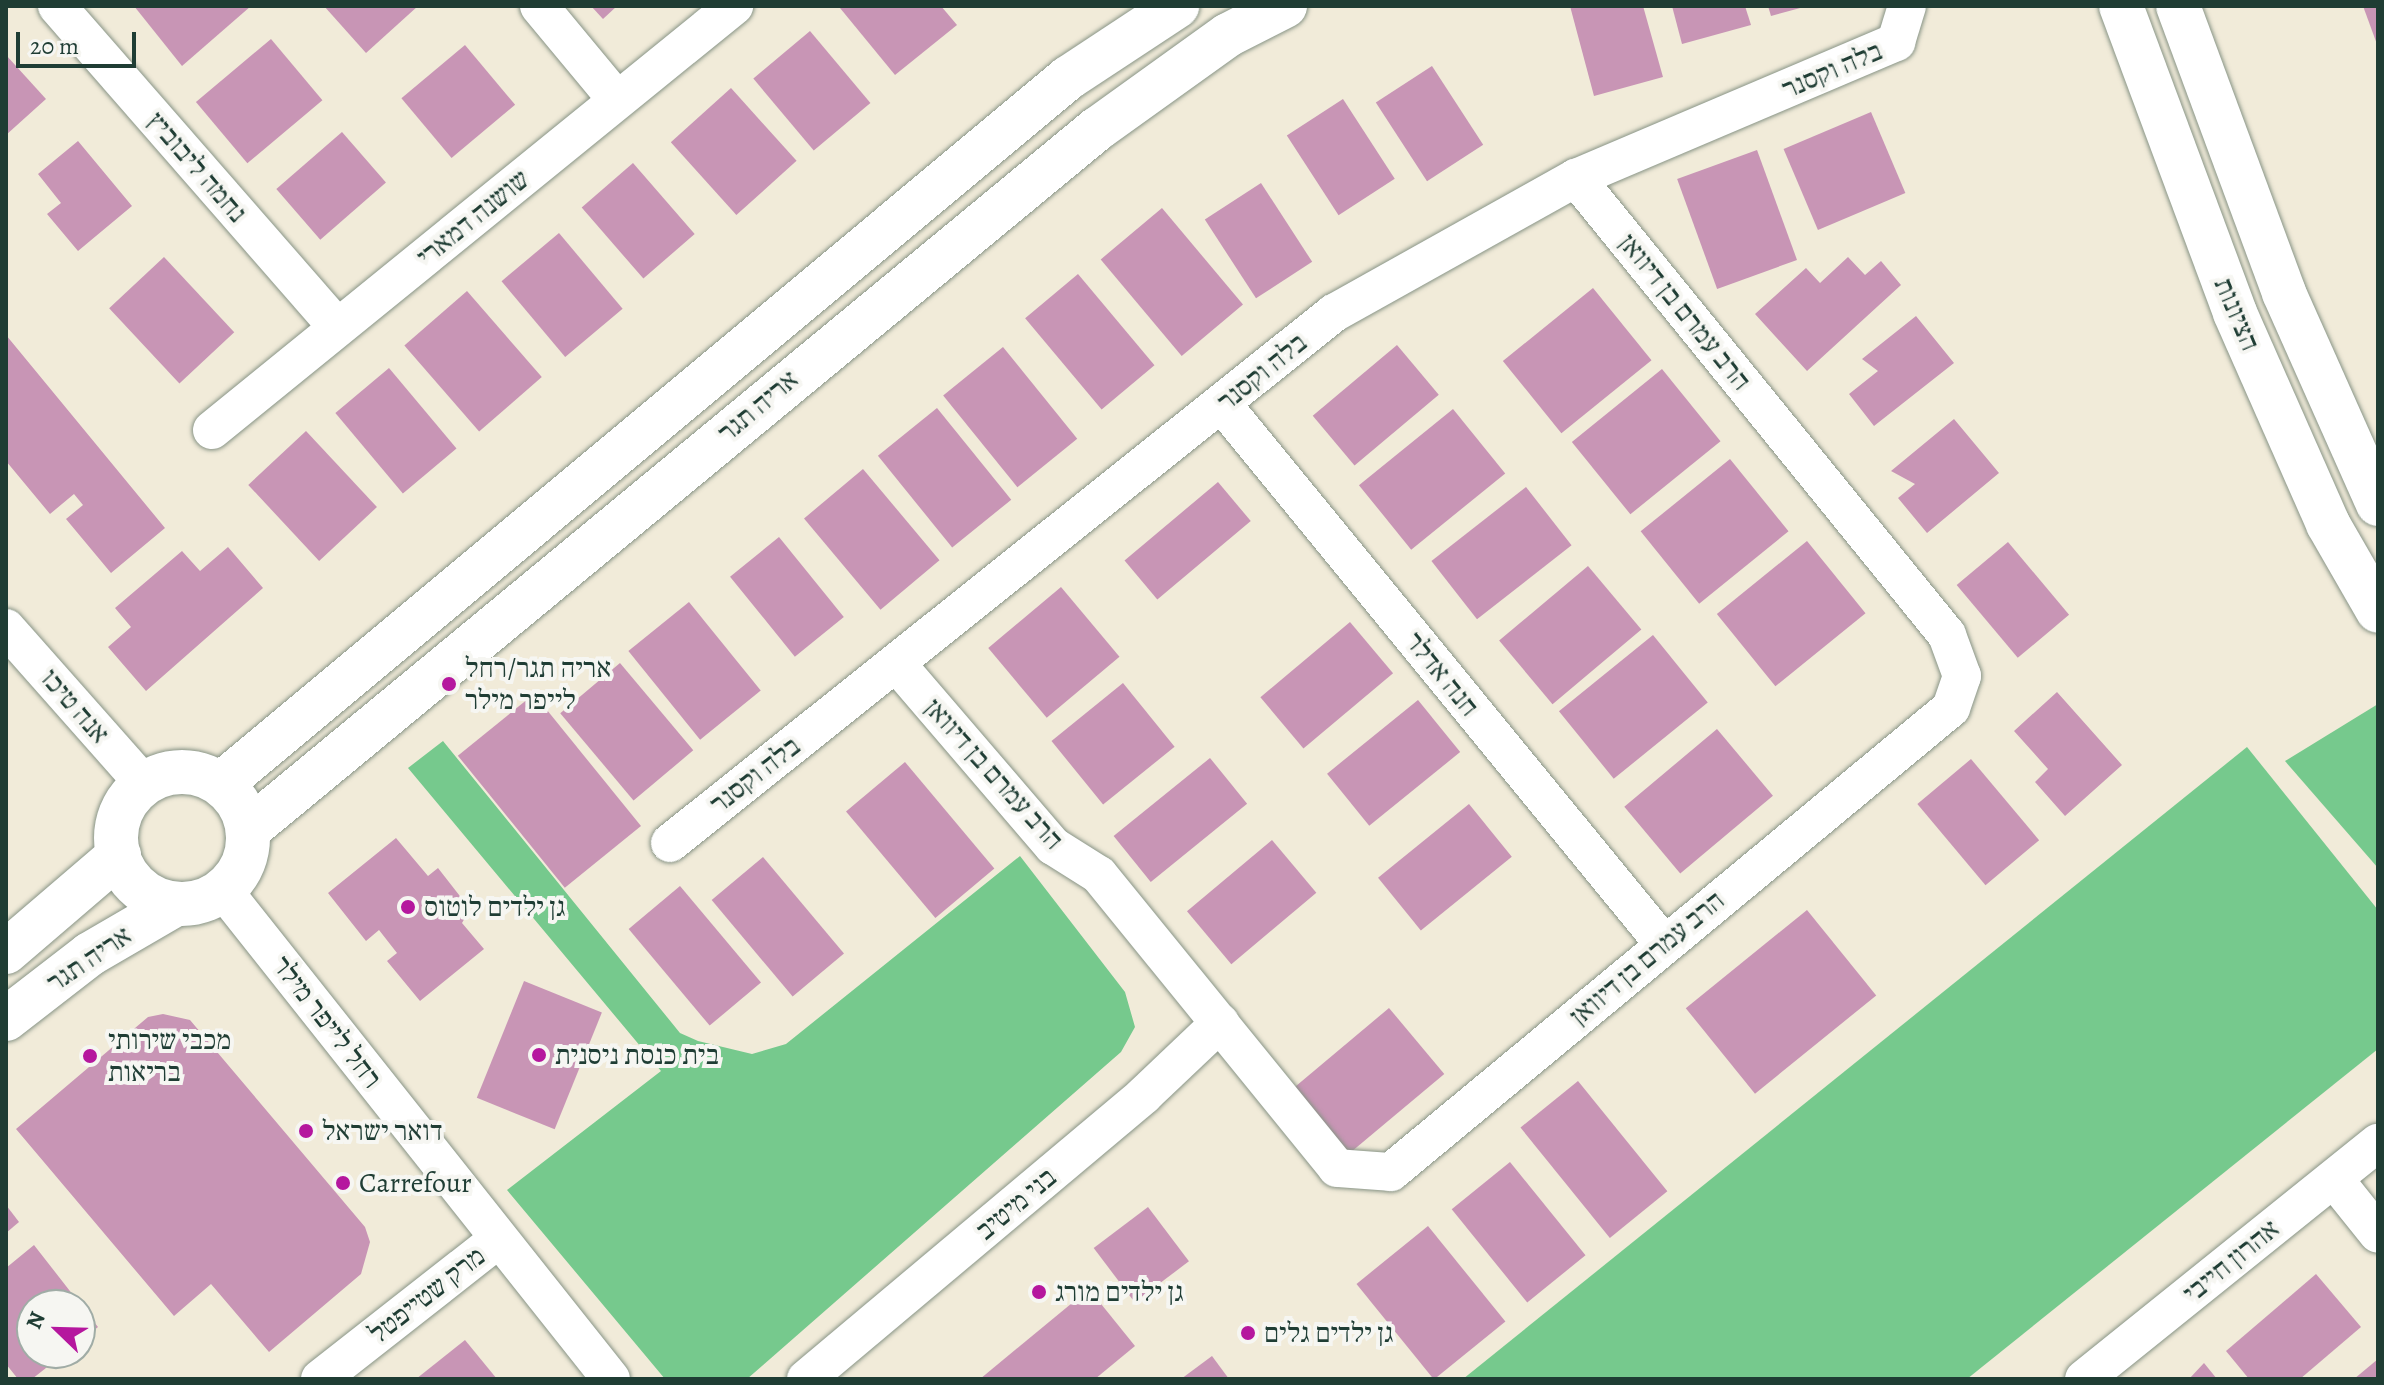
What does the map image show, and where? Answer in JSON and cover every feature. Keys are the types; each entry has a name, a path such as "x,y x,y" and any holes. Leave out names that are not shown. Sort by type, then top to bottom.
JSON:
{"street":[{"name":"נחמה ליבוביץ","path":"57,6 337,327"},
{"path":"539,6 617,100"},
{"name":"שושנה דמארי","path":"212,430 734,6"},
{"name":"אריה תגר","path":"221,784 1068,78 1177,6"},
{"name":"אריה תגר","path":"248,830 1097,129 1228,35 1285,6"},
{"name":"בלה וקסנר","path":"670,843 1334,313 1576,178 1896,42 1907,6"},
{"name":"הציונות","path":"2121,6 2235,313 2328,524 2378,611"},
{"name":"הציונות","path":"2178,6 2284,293 2378,504"},
{"name":"הרב עמרם בן דיוואן","path":"896,663 1053,846 1099,875 1337,1168 1391,1172 1663,943 1951,708 1962,676 1947,635 1576,178"},
{"name":"חנה אדלר","path":"1222,404 1663,943"},
{"name":"אנה טיכו","path":"6,628 144,784"},
{"path":"183,772 221,784 234,797 248,830 243,863 223,890 209,899 176,904 139,889 119,855 120,815 144,784 183,772"},
{"name":"אריה תגר","path":"6,952 119,855"},
{"name":"רחל לייפר מילר","path":"223,890 497,1240 611,1379"},
{"name":"אריה תגר","path":"6,1019 90,954 176,904"},
{"name":"בני מיטיב","path":"806,1379 1132,1105 1220,1023"},
{"name":"אהרון חייבי","path":"2084,1379 2378,1143"},
{"path":"2334,1179 2378,1234"},
{"name":"מרק שטייפטל","path":"320,1379 497,1240"}],"green space":[{"path":"2378,704 2378,868 2285,761"},
{"path":"443,741 680,1033 698,1041 752,1054 786,1044 1020,856 1125,992 1135,1027 1121,1052 747,1379 665,1379 507,1190 661,1071 408,768"},
{"path":"2247,747 2378,910 2378,1049 1967,1379 1463,1379"}],"building":[{"path":"134,6 251,6 182,66"},
{"path":"324,6 418,6 366,53"},
{"path":"591,6 617,6 603,19"},
{"path":"941,6 957,25 895,75 840,8"},
{"path":"1570,6 1643,6 1663,77 1594,96"},
{"path":"1672,6 1745,6 1751,25 1682,44"},
{"path":"1768,6 1804,6 1804,7 1771,16"},
{"path":"2363,6 2378,6 2378,47"},
{"path":"810,31 870,103 814,151 753,79"},
{"path":"271,39 322,100 247,163 196,102"},
{"path":"465,45 515,105 452,158 401,98"},
{"path":"6,55 46,99 6,135"},
{"path":"1432,66 1483,145 1427,181 1376,102"},
{"path":"731,88 797,161 736,215 671,142"},
{"path":"1343,99 1395,179 1339,215 1287,135"},
{"path":"1871,112 1905,193 1818,230 1784,149"},
{"path":"342,132 386,183 320,240 276,189"},
{"path":"78,141 132,206 78,251 47,214 61,203 38,174"},
{"path":"1757,150 1797,260 1717,289 1677,179"},
{"path":"633,163 695,234 643,279 582,208"},
{"path":"1261,183 1312,262 1256,298 1205,219"},
{"path":"1162,208 1243,305 1182,356 1101,259"},
{"path":"559,233 623,309 565,357 502,281"},
{"path":"164,257 234,332 179,383 109,308"},
{"path":"1848,257 1865,275 1881,261 1901,285 1807,371 1755,314 1806,268 1820,283"},
{"path":"1078,274 1154,365 1102,410 1025,318"},
{"path":"1593,288 1652,360 1561,433 1503,361"},
{"path":"467,291 542,377 479,431 404,345"},
{"path":"1916,316 1954,363 1874,426 1849,394 1878,371 1862,359"},
{"path":"6,335 165,528 111,573 66,519 83,505 74,494 50,514 6,461"},
{"path":"1397,345 1439,395 1355,465 1313,416"},
{"path":"1003,347 1077,439 1017,487 943,395"},
{"path":"389,368 456,448 403,493 335,413"},
{"path":"1662,369 1721,441 1630,514 1572,442"},
{"path":"937,408 1011,500 952,548 878,456"},
{"path":"1453,409 1505,474 1411,550 1359,485"},
{"path":"1954,419 1999,473 1927,533 1898,498 1915,484 1891,471"},
{"path":"306,431 377,507 319,561 248,485"},
{"path":"1730,459 1789,531 1699,604 1641,531"},
{"path":"863,469 939,560 881,610 804,518"},
{"path":"1218,482 1251,521 1157,599 1125,560"},
{"path":"1526,487 1572,545 1477,619 1431,561"},
{"path":"779,537 844,617 795,657 730,577"},
{"path":"1807,541 1866,613 1775,686 1717,614"},
{"path":"2008,542 2069,615 2018,658 1957,585"},
{"path":"228,547 263,588 146,691 108,647 131,627 115,608 182,551 200,571"},
{"path":"1588,566 1641,630 1552,704 1499,641"},
{"path":"1061,587 1119,657 1047,718 988,648"},
{"path":"689,602 761,691 700,740 628,651"},
{"path":"1350,622 1393,673 1303,749 1260,697"},
{"path":"1653,635 1708,703 1614,779 1559,711"},
{"path":"620,663 693,750 634,800 560,713"},
{"path":"1123,683 1175,747 1103,805 1052,741"},
{"path":"2057,692 2122,765 2065,816 2035,782 2048,769 2014,731"},
{"path":"534,694 641,826 565,888 458,756"},
{"path":"1418,700 1460,752 1369,826 1327,774"},
{"path":"1717,729 1773,796 1680,873 1624,807"},
{"path":"1210,758 1247,804 1151,882 1114,836"},
{"path":"1971,759 2039,840 1986,885 1917,804"},
{"path":"905,762 994,868 935,918 846,811"},
{"path":"1469,804 1512,857 1421,930 1378,878"},
{"path":"396,838 428,876 438,868 470,909 462,923 484,949 420,1001 387,961 397,953 379,930 366,941 328,893"},
{"path":"1272,840 1316,893 1231,964 1187,911"},
{"path":"763,857 844,954 793,997 712,900"},
{"path":"680,886 761,983 710,1026 629,929"},
{"path":"1807,910 1876,995 1755,1094 1686,1008"},
{"name":"בית כנסת ניסנית","path":"524,981 602,1012 555,1129 477,1098"},
{"path":"1389,1008 1444,1074 1348,1155 1292,1089"},
{"path":"163,1014 190,1020 365,1227 370,1242 361,1274 269,1352 211,1284 174,1316 16,1129 148,1017"},
{"path":"1578,1081 1667,1191 1610,1238 1520,1128"},
{"path":"1510,1162 1586,1255 1527,1302 1452,1209"},
{"path":"6,1205 19,1222 6,1233"},
{"path":"1148,1207 1189,1261 1135,1302 1094,1248"},
{"path":"1428,1226 1505,1322 1434,1379 1357,1284"},
{"path":"34,1245 68,1289 16,1289 16,1369 45,1369 32,1379 18,1379 6,1364 6,1268"},
{"path":"2316,1274 2361,1327 2300,1379 2249,1379 2226,1351"},
{"path":"1089,1289 1135,1346 1095,1379 980,1379"},
{"path":"465,1340 497,1379 416,1379"},
{"path":"1212,1356 1229,1379 1181,1379"},
{"path":"2378,1359 2378,1379 2354,1379"},
{"path":"2204,1363 2217,1379 2189,1379"}],"place":[{"name":"אריה תגר/רחל לייפר מילר","path":"449,684"},
{"name":"גן ילדים לוטוס","path":"408,907"},
{"name":"בית כנסת ניסנית","path":"539,1055"},
{"name":"מכבי שירותי בריאות","path":"90,1056"},
{"name":"דואר ישראל","path":"306,1131"},
{"name":"Carrefour","path":"343,1183"},
{"name":"גן ילדים מורג","path":"1039,1292"},
{"name":"גן ילדים גלים","path":"1248,1333"}]}
